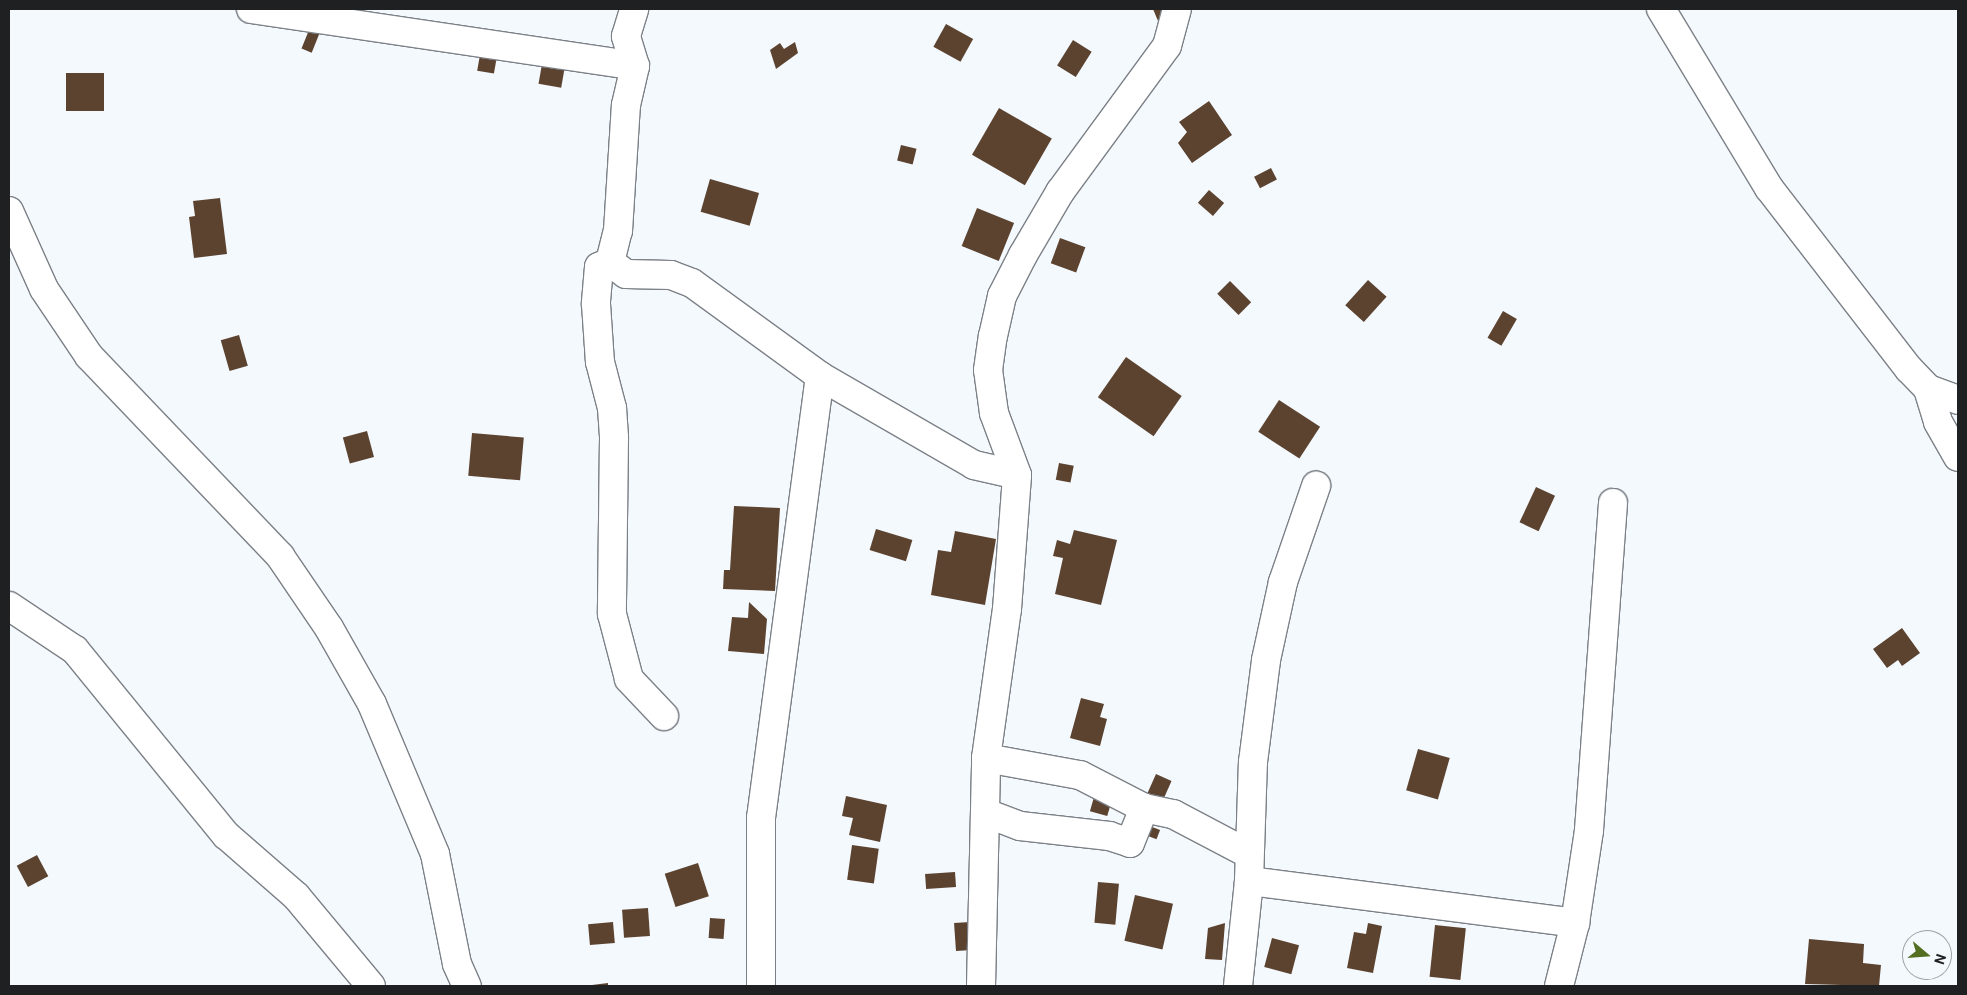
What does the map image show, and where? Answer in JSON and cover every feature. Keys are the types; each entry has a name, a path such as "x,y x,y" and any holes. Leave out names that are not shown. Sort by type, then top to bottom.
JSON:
{"street":[{"path":"250,9 635,66"},
{"path":"610,262 618,230 626,106 635,66 626,36 634,9"},
{"path":"981,986 986,758 1007,609 1017,476 994,412 988,370 1002,296 1060,192 1167,46 1177,9"},
{"path":"1661,9 1769,188 1928,389 1938,422 1958,457"},
{"path":"9,211 44,288 89,356 280,556 329,628 372,704 435,854 457,964 467,986"},
{"path":"610,262 626,274 671,275 692,283 820,376 974,465 1017,476"},
{"path":"610,262 599,267 596,304 600,362 613,415 612,614 629,679 664,716"},
{"path":"761,986 761,818 820,376"},
{"path":"1928,389 1958,400"},
{"path":"1238,986 1249,881 1247,853 1266,660 1283,582 1316,486"},
{"path":"1559,986 1575,923 1597,750 1613,503"},
{"path":"9,606 75,650 226,835 296,896 371,986"},
{"path":"986,758 1080,775 1144,808 1173,814 1247,853"},
{"path":"986,813 1020,826 1109,836 1130,843 1144,808"},
{"path":"1249,881 1575,923"}],"building":[{"path":"1153,9 1167,9 1168,10 1158,21"},
{"path":"946,24 973,39 961,62 933,47"},
{"path":"309,30 319,34 312,53 302,49"},
{"path":"1073,40 1092,52 1076,77 1057,65"},
{"path":"795,42 798,53 776,69 770,50 780,43 784,49"},
{"path":"481,49 498,52 494,74 477,71"},
{"path":"542,64 565,68 561,88 539,84"},
{"path":"66,73 104,73 104,111 66,111"},
{"path":"1209,101 1232,135 1192,163 1178,143 1187,132 1179,122"},
{"path":"999,108 1052,138 1025,185 972,155"},
{"path":"901,145 917,149 913,164 897,161"},
{"path":"1271,168 1277,180 1260,188 1254,177"},
{"path":"710,179 759,193 750,226 701,212"},
{"path":"1209,190 1224,203 1213,216 1198,203"},
{"path":"220,198 227,254 194,258 189,217 195,216 193,201"},
{"path":"977,208 1014,223 999,261 962,246"},
{"path":"1060,238 1085,247 1076,273 1051,263"},
{"path":"1368,280 1387,297 1364,322 1345,305"},
{"path":"1230,281 1251,302 1238,315 1217,294"},
{"path":"1503,311 1517,319 1501,346 1488,338"},
{"path":"239,335 248,366 230,371 221,340"},
{"path":"1126,357 1182,396 1154,436 1098,397"},
{"path":"1279,400 1320,427 1299,459 1258,432"},
{"path":"367,431 374,457 350,464 343,437"},
{"path":"472,433 524,438 520,480 468,476"},
{"path":"1059,463 1074,466 1070,483 1056,480"},
{"path":"1536,487 1555,496 1539,531 1520,522"},
{"path":"734,506 780,508 775,591 723,589 724,570 730,570"},
{"path":"876,529 912,540 906,561 870,550"},
{"path":"1074,530 1117,540 1101,605 1055,594 1063,558 1053,556 1057,540 1070,544"},
{"path":"955,531 996,539 985,605 931,595 938,550 951,552"},
{"path":"749,602 767,619 764,654 728,651 732,617 748,618"},
{"path":"1902,628 1920,653 1902,666 1898,660 1887,668 1873,649"},
{"path":"1081,698 1104,704 1100,717 1107,719 1100,746 1070,738"},
{"path":"1418,749 1450,758 1438,799 1406,790"},
{"path":"1156,774 1172,781 1162,802 1147,795"},
{"path":"1096,790 1113,795 1107,816 1090,811"},
{"path":"846,796 887,805 880,842 849,835 853,818 842,816"},
{"path":"1147,825 1160,830 1156,839 1143,834"},
{"path":"852,845 879,849 874,883 847,880"},
{"path":"37,855 48,876 28,887 17,866"},
{"path":"698,863 709,896 676,907 665,874"},
{"path":"955,872 956,887 926,889 925,874"},
{"path":"1098,882 1119,884 1115,925 1094,923"},
{"path":"1135,895 1173,904 1162,950 1124,941"},
{"path":"648,908 650,936 624,938 622,910"},
{"path":"710,918 725,919 724,939 709,938"},
{"path":"613,922 615,943 590,945 588,924"},
{"path":"970,922 972,950 956,951 954,923"},
{"path":"1225,923 1222,960 1205,959 1208,928"},
{"path":"1368,923 1382,926 1373,973 1347,968 1354,932 1366,934"},
{"path":"1435,925 1466,928 1460,980 1430,977"},
{"path":"1272,938 1299,945 1291,974 1264,967"},
{"path":"1809,939 1864,944 1863,963 1881,965 1879,986 1805,984"},
{"path":"608,983 608,986 592,986 592,985"}]}
